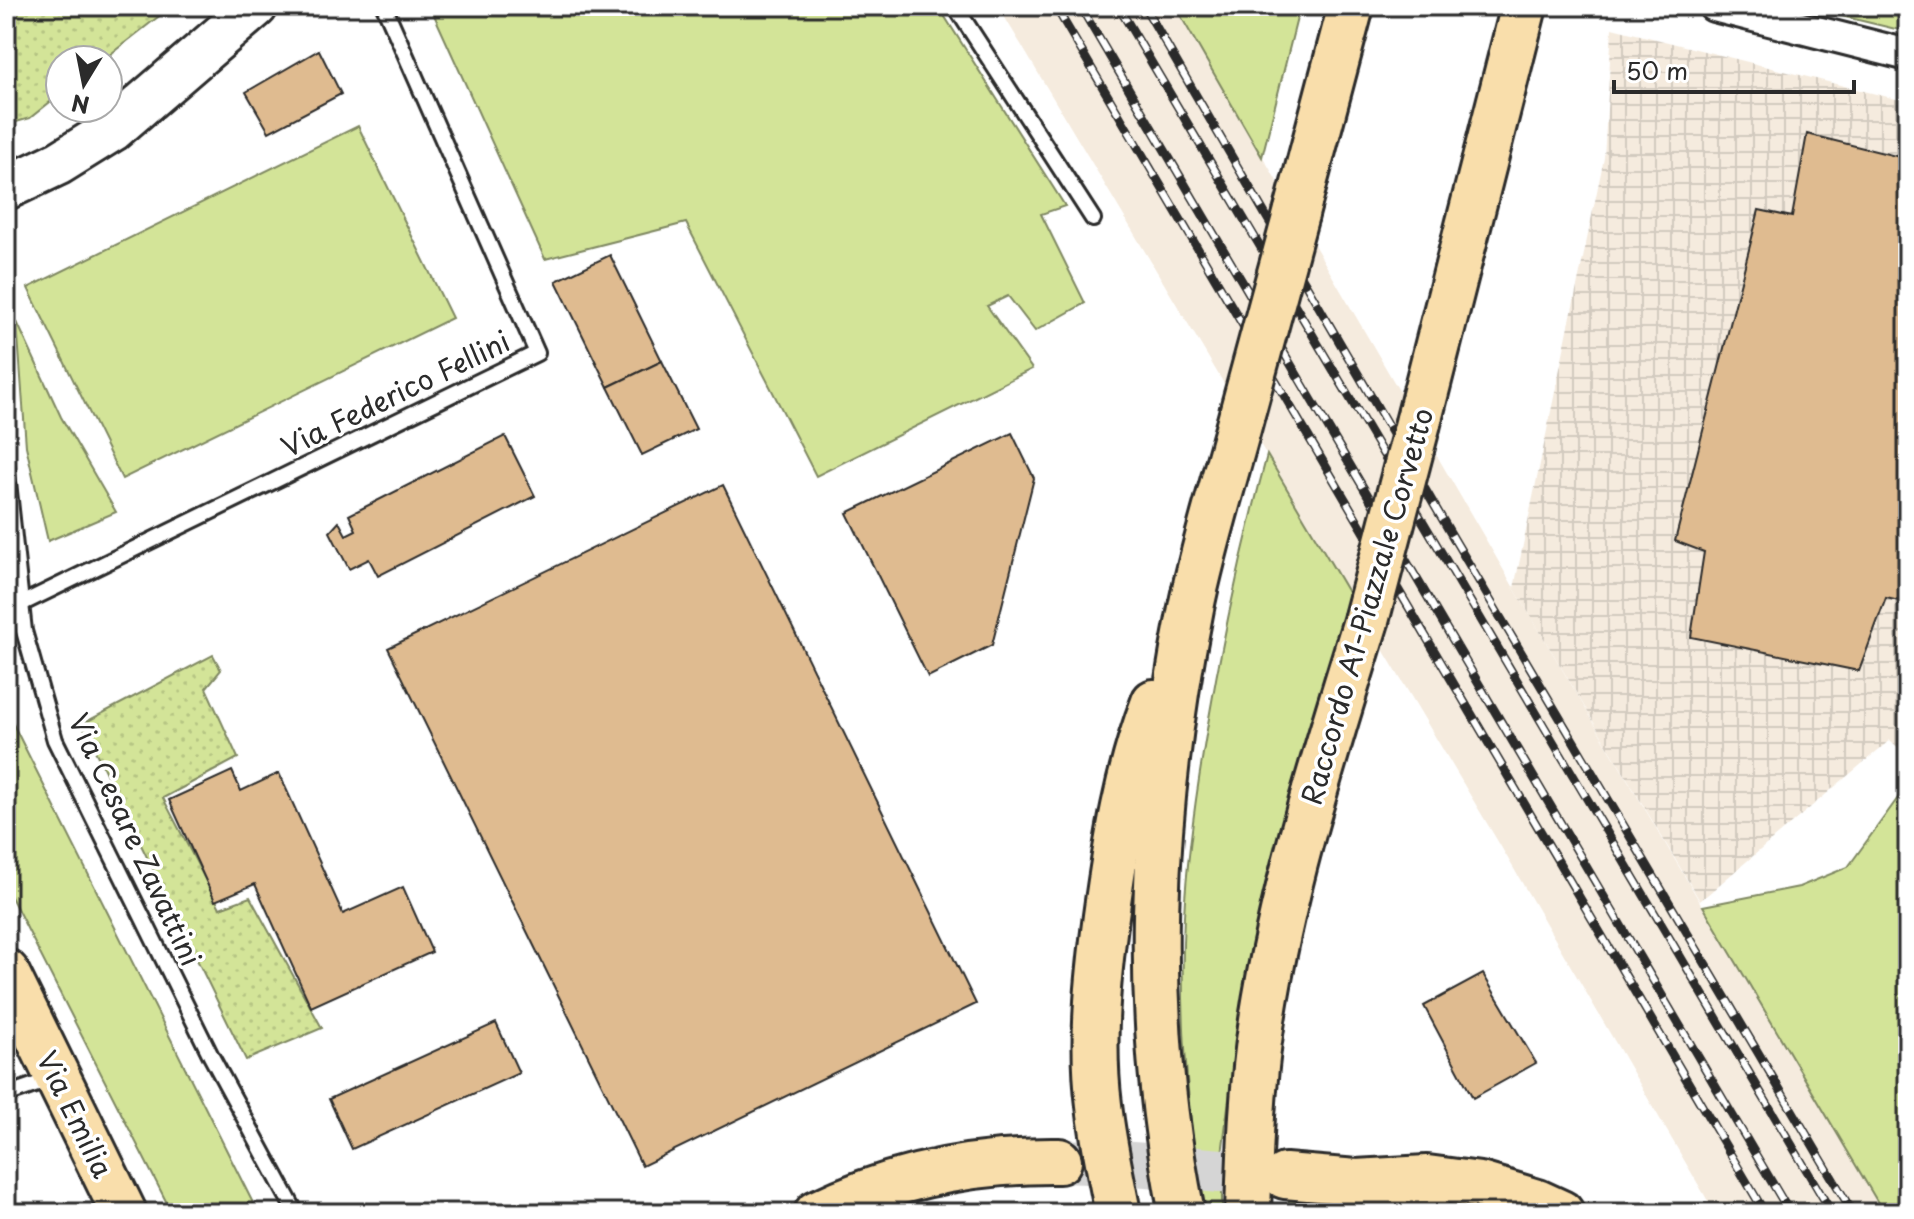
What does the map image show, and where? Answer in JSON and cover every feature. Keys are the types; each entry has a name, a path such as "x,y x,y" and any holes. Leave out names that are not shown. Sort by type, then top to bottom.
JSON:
{"main road":[{"path":"1182,1213 1166,1129 1154,967 1156,860 1168,743 1191,606 1351,6"},
{"name":"Raccordo A1-Piazzale Corvetto","path":"1248,1213 1250,1120 1262,1019 1308,809 1366,621 1524,6"},
{"path":"1118,1213 1099,1103 1096,1038 1099,971 1115,850 1140,738 1191,606"},
{"name":"Via Emilia","path":"6,972 124,1213"},
{"path":"817,1213 884,1186 962,1167 995,1162 1059,1161"},
{"path":"1285,1176 1356,1182 1427,1178 1480,1185 1537,1202 1561,1213"},
{"path":"1356,1182 1428,1213"}],"street":[{"path":"6,188 59,163 112,130 256,6"},
{"path":"1714,6 1908,55"}],"lane":[{"name":"Via Federico Fellini","path":"21,604 537,353 384,6"},
{"path":"955,6 1093,219"},
{"name":"Via Cesare Zavattini","path":"6,463 24,631 55,740 211,1056 296,1213"},
{"path":"6,1095 57,1077"}],"shaded area":[{"path":"998,6 1175,6 1514,588 1884,1213 1715,1213 1500,845"},
{"path":"1612,28 1908,102 1908,757 1890,740 1700,901 1514,588 1604,158"}],"green space":[{"path":"6,6 172,6 123,44 44,44 44,107 30,118 6,125"},
{"path":"430,6 938,6 1065,206 1041,214 1085,303 1035,331 1008,296 987,306 1032,369 816,476 686,223 545,259"},
{"path":"1175,6 1300,6 1262,157"},
{"path":"1800,6 1908,6 1908,32"},
{"path":"358,126 452,318 122,479 28,288"},
{"path":"17,322 61,417 116,512 48,541 26,446"},
{"path":"1267,455 1349,594 1238,1028 1222,1154 1222,1213 1202,1213 1184,1028 1183,953 1187,870 1219,664"},
{"path":"213,655 221,670 206,688 238,758 163,798 220,908 250,897 322,1028 246,1060 82,724"},
{"path":"6,710 258,1213 172,1213 6,887"},
{"path":"1908,784 1908,1213 1884,1213 1703,906 1799,887 1848,867"},
{"path":"1287,1188 1361,1199 1389,1213 1290,1213"}],"building":[{"path":"319,50 341,94 269,132 246,92"},
{"path":"1807,134 1908,159 1908,603 1886,598 1859,671 1691,637 1704,552 1675,541 1759,210 1792,217"},
{"path":"610,255 662,361 608,387 556,281"},
{"path":"662,361 696,429 642,455 608,387"},
{"path":"1012,433 1034,478 992,645 928,677 847,513"},
{"path":"505,436 535,496 378,576 369,559 349,569 330,532 339,522 346,535 356,530 349,515"},
{"path":"723,485 976,1004 642,1166 388,648"},
{"path":"232,771 241,791 279,773 343,914 403,887 432,952 311,1007 255,884 215,901 169,800"},
{"path":"1483,974 1536,1063 1473,1098 1424,1006"},
{"path":"496,1023 519,1073 352,1149 329,1099"}],"tunnel":[{"path":"1059,1161 1285,1176"}],"railway":[{"path":"1055,6 1765,1213"},
{"path":"1080,6 1790,1213"},
{"path":"1118,6 1832,1213"},
{"path":"1144,6 1454,539 1853,1213"}]}
